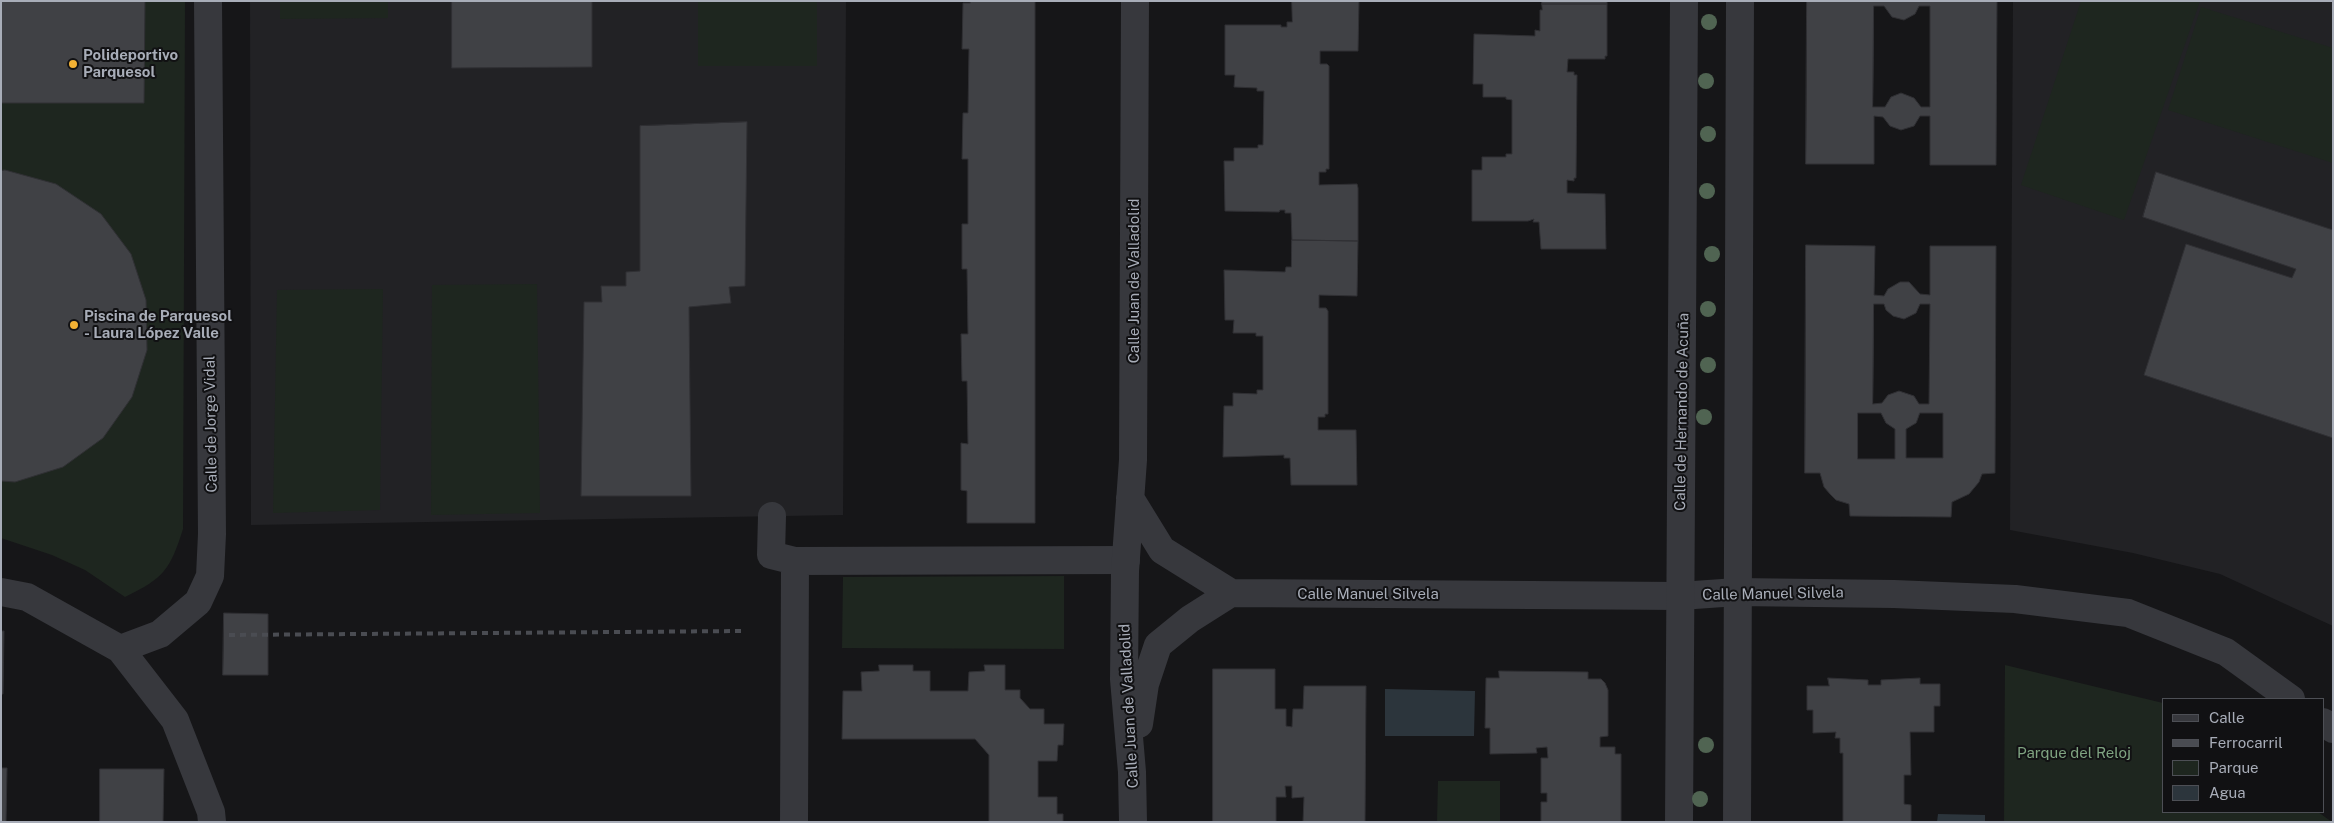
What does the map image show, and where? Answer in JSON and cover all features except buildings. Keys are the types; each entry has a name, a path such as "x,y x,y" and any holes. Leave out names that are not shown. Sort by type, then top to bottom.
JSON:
{"street":[{"name":"Calle de Jorge Vidal","path":"120,649 160,634 198,602 210,576 212,534 208,1"},
{"name":"Calle Juan de Valladolid","path":"1133,822 1132,772 1124,679 1126,560 1133,460 1135,1"},
{"name":"Calle de Hernando de Acuña","path":"1679,822 1684,1"},
{"path":"1737,822 1740,1"},
{"path":"1130,498 1162,550 1231,593 1190,619 1158,645 1145,684 1132,772"},
{"path":"772,516 771,555 795,561 1126,560"},
{"path":"794,822 795,561"},
{"path":"1,592 28,597 120,649 175,720 212,812 212,822"},
{"name":"Calle Manuel Silvela","path":"1231,593 1680,596 1737,592 1894,594 2015,599 2128,613 2226,652 2290,698"}],"shaded area":[{"path":"250,1 846,1 843,515 251,525"},
{"path":"2013,1 2333,1 2333,626 2220,574 2133,553 2010,530"}],"green space":[{"path":"1,1 185,1 183,529 174,554 164,571 149,584 125,597 85,570 52,555 1,538"},
{"path":"280,1 388,1 388,18 280,19"},
{"path":"698,1 817,1 817,66 698,66"},
{"path":"2081,1 2200,1 2124,220 2021,185"},
{"path":"2201,7 2333,48 2333,163 2168,110"},
{"path":"537,284 540,513 431,515 432,285"},
{"path":"383,289 380,510 273,513 277,290"},
{"path":"1064,576 1064,649 842,648 843,577"},
{"name":"Parque del Reloj","path":"2005,665 2162,703 2162,813 2319,813 2332,822 2004,822"},
{"path":"1438,781 1500,781 1500,822 1437,822"}],"water":[{"path":"1385,689 1475,691 1474,736 1385,736"},
{"path":"1938,814 1985,815 1985,822 1937,822"}],"railway":[{"path":"229,635 745,631"}],"place":[{"name":"Polideportivo Parquesol","path":"73,64"},
{"name":"Piscina de Parquesol - Laura López Valle","path":"74,325"}]}
